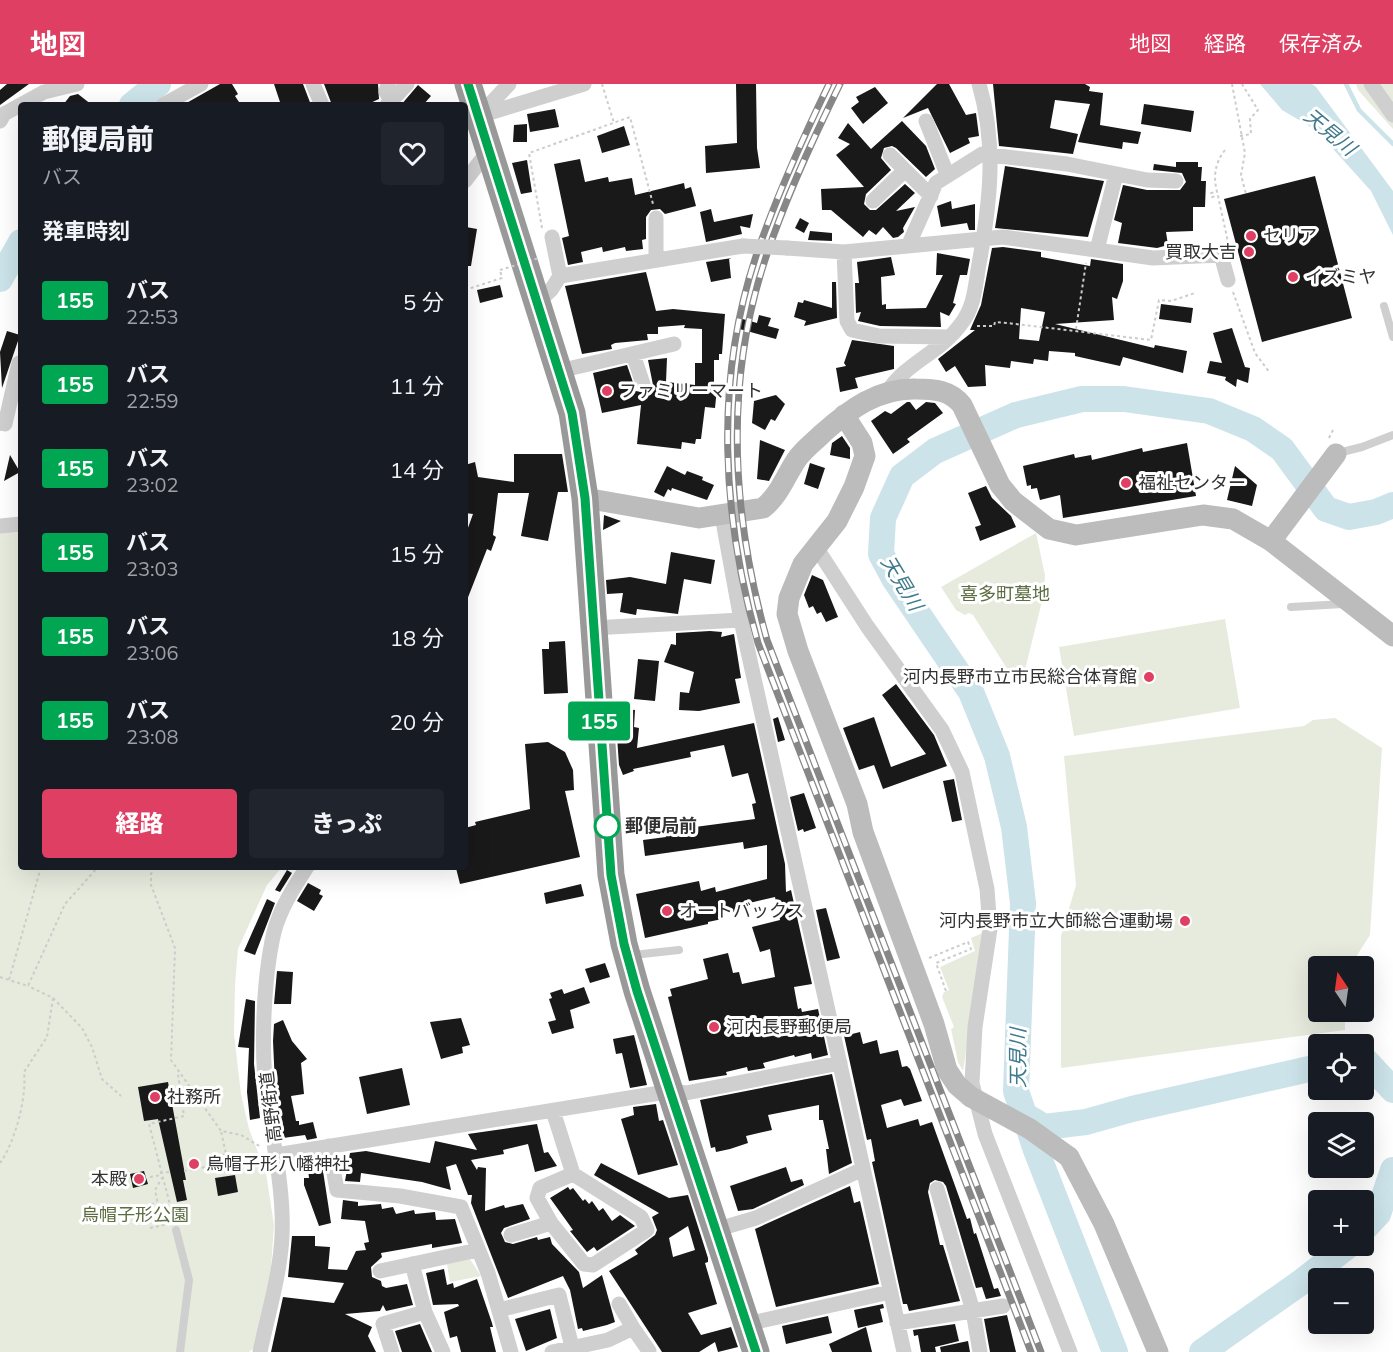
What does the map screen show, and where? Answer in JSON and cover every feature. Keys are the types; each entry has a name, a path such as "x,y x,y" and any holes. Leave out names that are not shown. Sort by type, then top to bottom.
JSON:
{"highway":[{"path":"468,84 539,301 572,413 585,498 592,628 611,875 627,956 756,1352"}],"street":[{"path":"23,102 46,88 77,84"},
{"path":"169,102 201,84"},
{"path":"313,84 321,102"},
{"path":"388,84 386,92 388,102"},
{"path":"391,102 407,84"},
{"path":"479,116 509,84"},
{"path":"479,116 584,84"},
{"path":"888,391 896,378 949,338 960,326 972,303 985,237 992,155 990,131 979,84"},
{"path":"1371,84 1391,113"},
{"path":"0,121 4,114 18,105"},
{"path":"926,121 947,174"},
{"path":"468,177 489,150"},
{"path":"890,155 931,196"},
{"path":"909,244 936,183 975,157 992,155 1176,181"},
{"path":"873,201 905,170"},
{"path":"1093,249 1116,174"},
{"path":"656,218 656,259"},
{"path":"560,276 743,246 844,252 909,244 1003,237 1153,258 1221,255 1228,280"},
{"path":"539,301 551,290 560,276 552,238"},
{"path":"844,252 847,321 852,330 879,336 949,338"},
{"path":"560,371 674,344"},
{"path":"633,354 643,384"},
{"path":"0,423 5,424 15,411 18,375"},
{"path":"585,498 677,516 699,518 763,508 772,502 798,458 844,415 888,391 904,389 944,392 954,396 962,405 991,466 1012,501 1056,532 1076,535 1203,515 1233,519 1275,535 1393,636"},
{"path":"844,415 862,443 866,456 837,521 803,564 789,598 788,614 798,651 857,804 862,832 934,1024 947,1070 957,1085 971,1096 1030,1129 1069,1157 1104,1224 1158,1352"},
{"path":"1275,535 1336,453"},
{"path":"722,516 741,620 904,1352"},
{"path":"0,526 18,524"},
{"path":"816,547 867,626 942,730 962,772 987,888 990,929 975,1027 972,1083 985,1134 1070,1352"},
{"path":"592,628 741,620"},
{"name":"高野街道","path":"260,1352 278,1280 282,1234 271,1156 267,1103 265,1060 268,967 275,930 285,903 305,870"},
{"path":"271,1156 672,1091 686,1093 840,1063"},
{"path":"553,1111 573,1174 641,1217 648,1230 593,1265 584,1264 551,1223 537,1198 540,1188 573,1174"},
{"path":"329,1146 338,1190 400,1196 461,1207 500,1310 511,1352"},
{"path":"715,1230 756,1218 863,1169"},
{"path":"937,1189 973,1311 980,1352"},
{"path":"511,1235 551,1223"},
{"path":"380,1271 478,1250"},
{"path":"412,1264 425,1312 443,1352"},
{"path":"747,1324 890,1292"},
{"path":"500,1310 559,1295 572,1347"},
{"path":"619,1304 649,1351"},
{"path":"897,1323 1003,1306"},
{"path":"392,1352 383,1324 425,1312"},
{"path":"552,1352 608,1340 633,1328"}],"lane":[{"path":"1384,306 1393,337"},
{"path":"1336,453 1362,447 1393,435"},
{"path":"1291,607 1354,604"},
{"path":"627,956 679,950"},
{"path":"176,1230 189,1280 180,1352"}],"path":[{"path":"602,84 614,123"},
{"path":"1232,84 1245,153 1241,175 1246,194"},
{"path":"1240,136 1251,134 1250,119 1258,110 1242,84"},
{"path":"552,238 547,241 543,232 529,153 630,117 656,218"},
{"path":"1221,255 1218,245 1228,242 1218,196 1212,197 1211,193 1217,192 1214,180 1218,159 1225,150"},
{"path":"1076,330 1093,249"},
{"path":"468,289 502,278 500,270 539,258"},
{"path":"1228,280 1256,353 1270,373"},
{"path":"960,326 994,326 995,322 1151,340 1159,300 1171,301 1195,293"},
{"path":"9,981 39,870"},
{"path":"28,986 65,904 95,870"},
{"path":"153,870 151,885 175,948 171,1060 221,1131 226,1154 218,1156 225,1173"},
{"path":"927,959 968,942 971,949 936,963 946,991"},
{"path":"0,977 28,986 53,998 82,1028 92,1047 102,1079 121,1096"},
{"path":"0,1163 19,1118 26,1086 24,1072 47,1037 53,998"},
{"path":"176,1230 149,1124 184,1116 178,1071"},
{"path":"221,1131 241,1135 271,1156"},
{"path":"184,1171 258,1158"},
{"path":"150,1177 169,1172"},
{"path":"150,1228 163,1225 155,1190 161,1175"},
{"path":"144,1206 157,1203"}],"green space":[{"path":"1356,84 1393,84 1393,129 1358,90"},
{"name":"烏帽子形公園","path":"0,523 18,524 18,870 280,870 267,885 238,949 235,985 234,1034 241,1094 249,1129 266,1173 274,1225 270,1283 254,1348 249,1352 0,1352"},
{"name":"喜多町墓地","path":"1036,533 1045,575 1044,593 1024,674 1013,678 973,615 969,613 965,615 956,610 941,587"},
{"name":"河内長野市立市民総合体育館","path":"1225,619 1240,708 1074,736 1059,647"},
{"path":"1335,718 1382,748 1370,935 1356,956 1308,956 1308,1022 1345,1022 1345,1030 1061,1068 1061,936 1076,885 1064,756 1304,726 1313,720"},
{"path":"985,932 963,1071 958,1062 951,1029 954,1027 942,997 944,992 949,990 940,967 975,951 971,938"},
{"path":"470,1259 481,1276 450,1282 447,1264"}],"water":[{"path":"1260,84 1312,84 1316,87 1393,191 1393,235 1371,191 1316,130 1282,110"}],"building":[{"path":"7,84 29,84 0,105 0,90"},
{"path":"220,84 232,84 238,94 235,96 239,102 188,102"},
{"path":"274,84 303,84 310,102 280,102"},
{"path":"324,84 378,84 379,99 372,102 331,102"},
{"path":"736,84 756,84 757,148 760,168 706,173 705,146 737,143"},
{"path":"937,84 949,84 966,115 976,113 979,136 968,138 970,143 950,153 928,108 903,118"},
{"path":"993,84 1085,84 1090,87 1089,91 1103,93 1100,125 1141,132 1138,144 1123,142 1122,149 1078,142 1090,104 1055,100 1050,128 1078,134 1073,154 999,146"},
{"path":"418,85 431,96 426,102 404,102"},
{"path":"875,87 888,103 863,124 851,108 859,102 856,97"},
{"path":"78,94 88,102 65,102 70,96"},
{"path":"1144,104 1194,111 1191,132 1141,124"},
{"path":"555,109 559,127 530,132 527,114"},
{"path":"902,121 926,146 935,169 926,177 896,148 892,146 884,148 881,158 891,170 866,194 864,204 870,210 876,210 905,184 915,193 896,211 915,207 903,228 904,232 898,237 893,238 883,227 876,235 869,230 863,237 831,210 822,210 821,189 864,187 836,155 850,144 838,138 848,123 871,149"},
{"path":"527,124 527,142 513,142 514,125"},
{"path":"624,126 630,145 602,153 597,136"},
{"path":"580,159 585,182 608,177 609,182 632,178 635,195 684,183 685,189 691,187 696,206 665,214 660,209 651,210 646,217 646,239 642,240 643,249 626,251 625,247 603,252 602,247 581,252 583,262 568,265 562,238 569,236 554,164"},
{"path":"527,160 532,192 521,194 512,163"},
{"path":"1176,162 1198,162 1198,167 1202,167 1201,181 1206,181 1205,207 1193,207 1193,231 1166,232 1168,245 1157,248 1118,243 1122,223 1114,220 1123,185 1147,190 1180,190 1186,182 1182,173 1153,170 1154,164 1176,167"},
{"path":"1005,166 1104,181 1088,237 995,228"},
{"name":"イズミヤ","path":"1315,176 1352,318 1262,342 1224,199"},
{"path":"951,201 952,209 975,204 975,230 969,230 967,223 941,227 937,206"},
{"path":"711,209 714,222 753,214 750,228 740,226 742,234 706,242 700,212"},
{"path":"800,218 809,223 804,233 795,228"},
{"path":"468,227 477,229 471,266 468,266"},
{"path":"810,231 832,233 832,241 808,240"},
{"path":"1003,247 1041,252 1041,257 1090,266 1091,259 1123,264 1123,281 1117,299 1112,297 1114,320 1055,324 1154,348 1155,345 1187,351 1183,373 1123,357 1120,366 1075,356 1075,353 1049,351 1048,361 1034,359 1033,364 1011,361 1010,368 985,365 986,386 968,387 955,366 946,372 938,359 975,330 970,330 981,305 992,248","holes":["1021,308 1045,312 1039,341 1019,339"]},
{"path":"937,253 970,259 967,275 960,275 953,303 956,304 949,316 940,312 941,327 880,326 858,321 861,312 856,313 855,283 859,283 857,262 891,257 895,275 881,277 882,305 886,304 886,309 926,308 943,275 936,275"},
{"path":"729,258 731,278 711,282 706,262"},
{"path":"646,272 656,311 673,309 725,314 722,354 719,354 719,360 714,360 714,387 717,388 715,408 705,407 701,439 696,439 695,444 682,442 681,449 637,444 641,405 602,413 593,373 627,365 636,391 646,393 653,385 648,360 667,358 666,382 695,385 695,363 702,363 702,329 684,328 685,325 658,327 658,334 647,334 648,340 615,343 611,345 612,349 582,354 565,286"},
{"path":"832,282 836,282 837,318 804,326 806,321 794,317 798,302 803,303 804,300 832,308"},
{"path":"500,285 503,297 480,303 477,290"},
{"path":"1161,304 1193,308 1191,323 1159,319"},
{"path":"759,315 771,318 768,326 779,329 776,339 736,328 739,318 757,323"},
{"path":"1232,328 1245,367 1250,368 1248,383 1237,379 1236,387 1225,380 1226,377 1207,373 1210,361 1222,363 1213,333"},
{"path":"7,331 18,334 18,341 2,388 0,352"},
{"path":"852,340 894,346 894,369 855,378 858,388 840,392 836,368 846,366 844,363"},
{"path":"776,395 785,404 775,421 771,419 765,430 752,423 754,401"},
{"path":"910,402 916,410 926,402 935,403 943,413 907,439 910,442 893,454 871,421 885,411 891,414"},
{"path":"842,436 850,448 850,459 830,455 832,443"},
{"path":"760,440 785,450 769,481 757,479"},
{"name":"福祉センター","path":"1187,443 1196,496 1063,518 1060,495 1040,500 1037,488 1031,489 1031,485 1027,486 1023,466 1074,454 1075,458 1091,455 1092,460 1142,448 1143,452"},
{"path":"514,454 562,454 568,492 558,492 548,541 521,536 529,493 498,493 493,535 496,537 491,551 487,549 468,597 468,528 473,514 468,513 468,464 475,462 478,477 514,482"},
{"path":"10,455 18,469 18,473 4,481"},
{"path":"810,463 825,468 818,489 804,484"},
{"path":"667,466 685,475 687,471 703,477 702,480 714,485 707,500 672,488 671,491 668,489 664,497 654,492"},
{"path":"1235,466 1257,485 1252,506 1227,500"},
{"path":"986,486 992,498 1011,516 1016,527 980,541 975,527 981,525 968,493"},
{"path":"604,515 621,521 603,530"},
{"path":"671,552 715,560 711,584 684,579 678,614 637,609 636,615 620,612 623,593 607,594 606,580 630,577 666,584"},
{"path":"812,575 823,580 838,617 826,622 821,612 817,614 813,606 809,608 804,595"},
{"path":"722,632 721,637 734,634 741,678 735,679 740,703 699,711 679,710 680,692 689,693 694,672 664,662 671,644 676,645 676,633"},
{"path":"565,641 568,693 544,694 542,649 549,649 549,642"},
{"path":"638,659 659,661 655,701 634,699"},
{"path":"896,684 934,735 947,766 883,789 874,765 859,770 843,728 874,717 891,767 926,754 882,695"},
{"path":"619,708 635,710 634,727 639,728 637,748 754,723 785,864 786,892 791,890 812,984 794,987 798,1009 801,1008 802,1012 818,1009 828,1055 812,1059 811,1053 795,1057 794,1055 763,1063 765,1068 748,1071 747,1067 726,1072 727,1075 689,1081 668,997 672,996 670,989 708,979 703,959 728,953 733,973 739,972 742,984 775,977 770,949 760,952 752,927 780,920 775,897 737,906 738,911 721,915 722,919 708,922 708,924 645,938 636,894 699,881 701,891 715,887 716,892 767,879 767,845 744,849 743,842 645,856 643,840 666,837 665,831 755,819 752,804 756,803 748,773 732,777 724,745 690,752 691,757 633,769 634,771 623,775 619,765 616,722"},
{"path":"778,717 785,740 778,742 773,719"},
{"path":"548,742 565,752 573,770 574,790 565,791 580,857 460,884 456,870 468,870 468,827 476,825 475,822 530,809 525,744"},
{"path":"954,779 962,820 952,822 943,781"},
{"path":"804,793 816,828 804,832 803,829 798,831 790,797"},
{"path":"287,870 292,873 280,892 275,890"},
{"path":"308,883 321,890 319,894 323,896 314,911 297,901"},
{"path":"581,884 584,896 546,904 544,893"},
{"path":"267,899 275,903 255,955 244,951"},
{"path":"826,908 840,958 827,961 816,910"},
{"path":"605,963 610,977 590,983 585,969"},
{"path":"277,971 293,972 291,1004 274,1004"},
{"path":"584,987 590,1003 570,1010 574,1028 552,1034 548,1022 556,1020 549,999 552,998 550,993 562,989 564,994"},
{"path":"246,999 255,1001 254,1064 260,1118 250,1120 247,1092 249,1048 238,1047"},
{"path":"461,1018 470,1045 462,1047 463,1053 441,1059 430,1022"},
{"path":"283,1020 292,1041 307,1059 301,1063 304,1094 291,1096 296,1121 299,1121 299,1125 313,1122 317,1138 307,1140 305,1135 283,1138 275,1085 273,1041 274,1024"},
{"path":"849,1020 852,1034 860,1032 863,1044 877,1040 880,1054 898,1050 902,1067 907,1066 910,1069 922,1101 904,1106 901,1099 881,1105 887,1128 918,1119 920,1126 932,1122 967,1219 970,1218 974,1234 976,1233 994,1289 998,1288 1001,1296 986,1299 982,1287 976,1288 946,1186 943,1182 935,1180 930,1183 928,1192 940,1245 943,1245 960,1301 909,1311 907,1304 903,1304 872,1162 875,1161 871,1139 867,1140 841,1022"},
{"path":"634,1035 647,1085 630,1088 622,1053 616,1054 613,1039"},
{"path":"402,1068 410,1105 367,1114 359,1077"},
{"path":"832,1074 852,1163 829,1174 826,1149 829,1149 823,1120 819,1120 819,1105 768,1115 772,1130 746,1136 748,1143 730,1149 716,1152 715,1147 711,1148 700,1100"},
{"path":"168,1082 186,1180 183,1180 187,1200 177,1202 158,1119 144,1121 138,1087"},
{"path":"656,1104 659,1121 663,1120 678,1165 638,1175 621,1119 634,1115 633,1107"},
{"path":"537,1124 544,1153 548,1152 557,1166 535,1172 528,1144 503,1150 504,1154 471,1160 477,1170 478,1167 486,1168 485,1211 504,1205 505,1208 523,1204 530,1219 504,1228 501,1233 505,1242 513,1244 537,1237 538,1240 550,1237 552,1244 579,1272 583,1288 602,1275 615,1322 607,1325 583,1331 582,1328 578,1329 570,1290 563,1276 508,1298 471,1203 472,1195 468,1195 456,1164 446,1167 451,1190 422,1182 361,1173 360,1182 345,1181 350,1153 366,1151 430,1163 435,1141 477,1150 468,1134"},
{"path":"321,1158 331,1223 319,1226 304,1185 304,1178 309,1178 307,1160"},
{"path":"601,1163 669,1198 688,1195 708,1258 708,1262 705,1263 717,1304 688,1313 701,1335 731,1327 738,1347 718,1352 715,1342 699,1352 662,1352 609,1271 638,1254 635,1250 655,1235 657,1230 652,1217 659,1213 594,1175","holes":["688,1226 695,1250 673,1257 669,1238"]},
{"path":"786,1167 791,1182 802,1179 804,1185 753,1209 738,1211 730,1186"},
{"name":"本殿","path":"144,1171 148,1184 133,1188 130,1174"},
{"path":"235,1175 238,1192 218,1196 215,1178"},
{"path":"850,1186 854,1203 860,1201 879,1284 776,1307 755,1229"},
{"path":"568,1187 570,1190 573,1188 583,1201 585,1199 589,1204 592,1201 599,1211 603,1208 612,1221 620,1215 635,1226 597,1251 594,1247 587,1252 570,1231 573,1230 550,1198"},
{"path":"343,1200 358,1202 358,1206 381,1204 382,1209 393,1207 396,1214 414,1210 415,1214 435,1212 436,1220 455,1219 462,1243 432,1248 432,1244 381,1253 382,1257 371,1267 372,1277 381,1281 382,1286 386,1288 407,1284 413,1305 386,1311 383,1305 380,1311 345,1314 372,1327 368,1336 376,1352 271,1352 283,1297 334,1303 344,1283 288,1277 292,1236 315,1236 315,1246 330,1247 328,1269 347,1270 356,1251 366,1250 364,1243 369,1242 365,1221 341,1219"},
{"path":"444,1269 447,1285 453,1283 454,1288 477,1279 492,1323 493,1327 490,1327 496,1352 461,1352 457,1336 450,1338 444,1312 459,1306 458,1304 433,1305 426,1273"},
{"path":"883,1304 884,1308 880,1309 883,1322 858,1328 854,1310"},
{"path":"550,1309 557,1338 526,1351 515,1319"},
{"path":"1007,1315 1016,1352 990,1352 984,1319"},
{"path":"828,1316 832,1333 786,1344 782,1326"},
{"path":"420,1324 432,1352 402,1352 395,1331"},
{"path":"955,1324 959,1341 935,1347 936,1352 921,1352 918,1335 914,1336 913,1330"},
{"path":"866,1327 872,1352 832,1352 829,1344"},
{"path":"968,1341 970,1352 941,1352 940,1347"}],"waterway":[{"path":"136,102 158,84"},
{"path":"1346,84 1359,110 1393,144"},
{"path":"0,279 18,247"},
{"name":"天見川","path":"1115,1352 1036,1150 1016,1091 1023,903 1014,827 997,756 971,692 895,580 881,554 883,518 902,476 935,451 1016,415 1082,399 1124,399 1209,411 1253,429 1282,449 1326,509 1349,517 1376,512 1393,505"},
{"name":"天見川","path":"1024,1115 1044,1127 1086,1122 1132,1109 1308,1069"},
{"name":"天見川","path":"1374,1070 1393,1090"},
{"name":"天見川","path":"1374,1218 1378,1214 1393,1170"},
{"name":"天見川","path":"1202,1352 1335,1256"}],"railway":[{"path":"829,84 772,212 756,256 743,304 734,352 729,401 730,498 737,547 758,643 1031,1352"},
{"path":"840,84 781,215 752,307 743,354 738,402 740,498 746,545 767,640 1041,1352"}],"bus line":[{"name":"155","path":"468,84 539,301 572,413 585,498 611,875 624,944 637,991 672,1091 717,1238 756,1352"}],"place":[{"name":"セリア","path":"1251,236"},
{"name":"買取大吉","path":"1249,252"},
{"name":"イズミヤ","path":"1293,277"},
{"name":"ファミリーマート","path":"607,391"},
{"name":"福祉センター","path":"1126,483"},
{"name":"河内長野市立市民総合体育館","path":"1149,677"},
{"name":"郵便局前","path":"607,826"},
{"name":"オートバックス","path":"667,911"},
{"name":"河内長野市立大師総合運動場","path":"1185,921"},
{"name":"河内長野郵便局","path":"714,1027"},
{"name":"社務所","path":"155,1097"},
{"name":"烏帽子形八幡神社","path":"194,1164"},
{"name":"本殿","path":"139,1179"}]}
